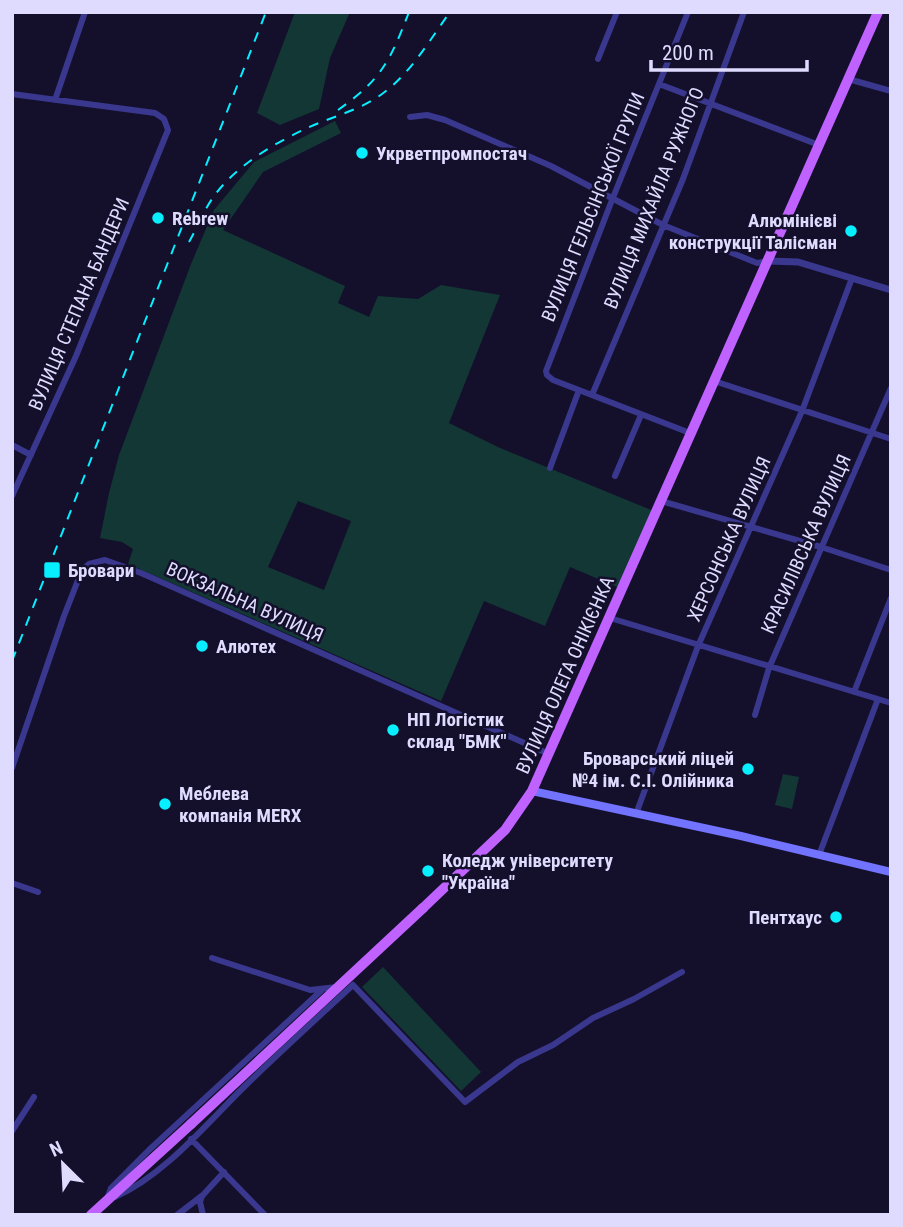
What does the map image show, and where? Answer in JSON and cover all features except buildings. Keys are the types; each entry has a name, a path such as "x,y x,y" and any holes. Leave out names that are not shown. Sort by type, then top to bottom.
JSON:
{"main road":[{"name":"ВУЛИЦЯ ОЛЕГА ОНІКІЄНКА","path":"91,1215 505,830 532,791 876,13"},
{"path":"532,791 891,872"}],"street":[{"path":"12,94 55,100 85,12"},
{"path":"598,59 618,12"},
{"name":"ВУЛИЦЯ ГЕЛЬСІНСЬКОЇ ГРУПИ","path":"579,390 553,380 547,375 547,367 688,12"},
{"name":"ВУЛИЦЯ МИХАЙЛА РУЖНОГО","path":"592,395 683,179 744,12"},
{"path":"848,79 891,91"},
{"path":"659,84 819,145"},
{"name":"ВУЛИЦЯ СТЕПАНА БАНДЕРИ","path":"12,496 88,327 168,132 167,123 161,116 153,113 55,100"},
{"path":"410,117 427,115 445,120 551,166 663,225 757,263 787,260 891,290"},
{"name":"ХЕРСОНСЬКА ВУЛИЦЯ","path":"636,814 698,646 802,411 852,278"},
{"path":"714,381 891,439"},
{"name":"КРАСИЛІВСЬКА ВУЛИЦЯ","path":"755,715 769,668 891,388"},
{"path":"550,468 579,390 691,433"},
{"path":"615,476 641,415"},
{"path":"12,445 31,455"},
{"path":"661,502 753,526 891,570"},
{"name":"ВОКЗАЛЬНА ВУЛИЦЯ","path":"12,768 82,570 89,564 105,560 141,573 549,754"},
{"path":"854,692 891,598"},
{"path":"610,618 891,703"},
{"path":"818,855 878,699"},
{"path":"12,883 38,892"},
{"path":"212,958 310,990 353,985"},
{"path":"353,985 465,1101 518,1062 553,1045 593,1018 682,972"},
{"path":"106,1201 136,1188 353,985"},
{"path":"106,1201 110,1188 323,989"},
{"path":"234,1073 246,1085"},
{"path":"12,1131 34,1097"},
{"path":"191,1139 265,1215"},
{"path":"177,1215 203,1195 224,1172"},
{"path":"203,1195 200,1202 203,1215"}],"green space":[{"path":"295,12 350,12 330,58 319,109 280,125 257,113"},
{"path":"335,121 341,133 263,172 223,230 345,286 338,303 369,317 378,296 418,299 441,285 500,295 449,423 500,448 656,512 622,589 570,567 545,626 484,601 441,701 128,564 133,549 122,542 100,538 119,455 191,264 214,210 254,162","holes":["298,501 351,521 324,590 268,567"]},
{"path":"783,774 799,777 792,809 775,805"},
{"path":"383,967 481,1072 461,1091 362,987"}],"railway":[{"path":"12,661 266,12"},
{"path":"338,110 365,88 383,68 409,12"},
{"path":"189,242 212,199 242,167 292,135 364,105 382,94 411,66 450,12"}],"place":[{"name":"Укрветпромпостач","path":"362,153"},
{"name":"Rebrew","path":"158,218"},
{"name":"Алюмінієві конструкції Талісман","path":"851,231"},
{"name":"Бровари","path":"52,570"},
{"name":"Алютех","path":"202,646"},
{"name":"НП Логістик склад \"БМК\"","path":"393,730"},
{"name":"Броварський ліцей №4 ім. С.І. Олійника","path":"748,769"},
{"name":"Меблева компанія MERX","path":"165,804"},
{"name":"Коледж університету \"Україна\"","path":"428,871"},
{"name":"Пентхаус","path":"836,917"}]}
